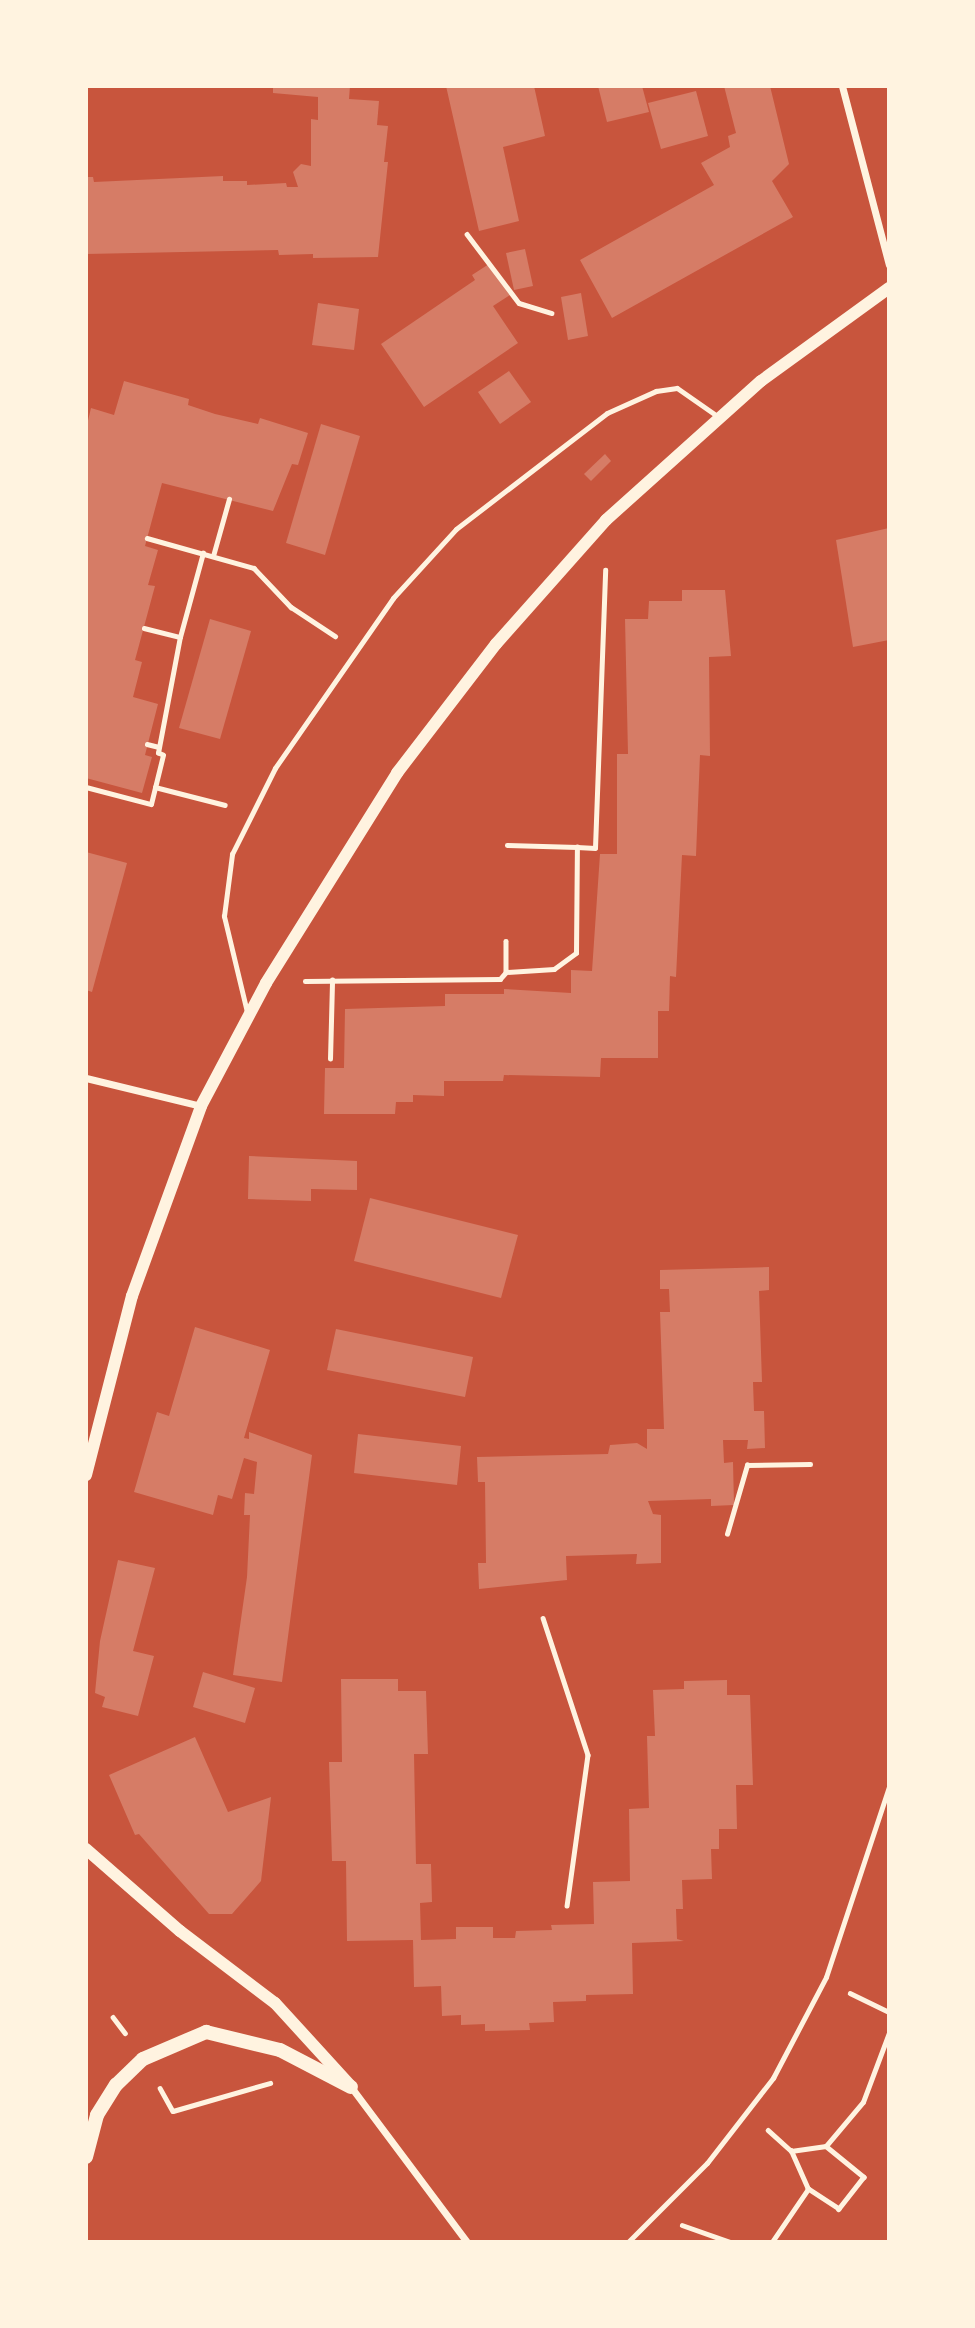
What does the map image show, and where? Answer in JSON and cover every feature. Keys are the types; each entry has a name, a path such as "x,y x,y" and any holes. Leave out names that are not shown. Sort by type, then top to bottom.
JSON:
{"main road":[{"path":"86,2157 97,2115 116,2085 143,2059 206,2032 280,2050 351,2087"}],"street":[{"path":"842,86 889,265"},
{"path":"86,1475 132,1296 201,1106 266,983 397,773 496,644 606,520 804,346 889,288"},
{"path":"86,1078 201,1106"},
{"path":"86,1849 180,1931 275,2003 351,2087 467,2242"}],"lane":[{"path":"248,1016 224,916 232,854 275,768 393,598 456,529 607,413 656,391 677,388 720,418"},
{"path":"628,2242 707,2163 773,2078 826,1977 889,1786"}],"path":[{"path":"467,234 519,303 551,313"},
{"path":"213,556 229,499"},
{"path":"507,845 595,848 606,520"},
{"path":"147,538 254,568 291,607 356,651"},
{"path":"86,787 151,804 163,755 158,753 180,637 203,554"},
{"path":"144,628 180,637"},
{"path":"147,744 159,747"},
{"path":"156,787 200,799"},
{"path":"506,972 554,969 576,953 577,847"},
{"path":"266,983 500,979 506,972 506,940"},
{"path":"330,1059 332,980"},
{"path":"727,1534 747,1465 810,1464"},
{"path":"543,1618 588,1755 567,1906"},
{"path":"826,1977 889,2012"},
{"path":"827,2146 864,2177 839,2209 808,2189 791,2151 827,2146 863,2102 889,2033"},
{"path":"143,2059 173,2111 269,2083 309,2065"},
{"path":"772,2242 808,2189"},
{"path":"655,2216 730,2242"}],"building":[{"path":"273,86 350,86 349,99 379,101 377,125 388,126 384,162 388,162 378,257 313,258 313,254 279,255 278,250 86,254 86,177 93,177 94,182 223,176 223,181 247,181 247,185 286,183 287,187 298,187 293,172 301,164 311,166 311,119 318,120 318,97 273,93"},
{"path":"446,86 534,86 545,136 503,147 519,221 479,231"},
{"path":"598,86 642,86 649,112 607,122"},
{"path":"724,86 770,86 789,164 772,181 793,217 612,318 580,260 714,185 701,163 730,147 728,136 736,133"},
{"path":"696,91 708,136 661,149 648,103"},
{"path":"525,249 533,286 514,290 506,253"},
{"path":"489,264 510,295 493,306 518,343 424,407 381,344 475,280 472,275"},
{"path":"581,293 588,336 568,340 561,297"},
{"path":"318,303 359,309 354,350 312,345"},
{"path":"509,371 531,402 500,424 478,392"},
{"path":"124,381 189,399 188,405 215,414 258,424 260,418 308,433 298,465 292,464 273,511 162,483 145,546 158,550 148,585 155,586 135,660 142,662 133,697 158,704 145,755 152,757 142,793 86,778 86,429 91,408 114,415"},
{"path":"321,424 360,436 325,555 286,543"},
{"path":"605,454 611,461 591,481 584,474"},
{"path":"889,528 889,640 853,647 836,540"},
{"path":"682,590 725,590 731,656 709,657 710,756 700,755 696,856 682,855 676,977 670,976 669,1011 658,1011 658,1058 601,1058 600,1077 504,1075 503,1081 444,1081 444,1096 413,1095 413,1102 396,1102 395,1114 324,1114 325,1068 344,1068 345,1009 445,1006 445,994 504,994 504,989 571,993 571,970 592,971 600,854 617,854 617,754 628,754 625,619 648,619 649,601 682,601"},
{"path":"210,619 251,631 220,739 179,728"},
{"path":"86,852 127,863 92,992 86,990"},
{"path":"249,1156 357,1161 357,1190 311,1189 311,1201 248,1199"},
{"path":"370,1198 518,1235 501,1298 354,1261"},
{"path":"769,1267 769,1290 759,1291 762,1382 753,1382 754,1411 764,1411 765,1448 747,1449 748,1440 723,1440 724,1463 733,1462 734,1505 711,1506 711,1499 648,1501 653,1514 661,1515 661,1563 636,1564 637,1554 566,1556 567,1580 479,1589 478,1563 486,1563 485,1482 478,1482 477,1457 608,1454 610,1445 637,1443 647,1449 647,1429 664,1429 660,1312 670,1312 669,1289 660,1289 660,1270"},
{"path":"195,1327 270,1350 244,1438 249,1439 249,1432 312,1455 282,1682 233,1675 247,1577 250,1515 244,1515 245,1493 254,1494 257,1462 244,1458 232,1499 218,1495 213,1515 134,1492 157,1412 169,1416"},
{"path":"336,1329 473,1357 465,1397 327,1370"},
{"path":"358,1434 461,1446 457,1485 354,1473"},
{"path":"118,1560 155,1568 133,1651 154,1656 138,1716 102,1707 105,1697 95,1693 100,1641"},
{"path":"203,1672 255,1688 245,1723 193,1707"},
{"path":"341,1679 398,1679 398,1691 426,1691 428,1754 414,1754 416,1864 431,1864 432,1902 420,1903 421,1940 456,1939 456,1927 493,1927 493,1938 515,1938 516,1931 552,1930 551,1925 594,1924 593,1882 630,1881 629,1809 649,1808 647,1736 655,1736 653,1690 684,1689 684,1681 727,1680 727,1695 750,1695 753,1785 736,1785 737,1829 719,1829 719,1849 711,1849 712,1879 682,1880 683,1909 676,1909 677,1939 684,1941 632,1943 633,1994 586,1995 586,2001 553,2002 554,2022 529,2023 530,2030 485,2031 485,2024 461,2025 461,2015 442,2016 441,1986 414,1987 413,1940 347,1941 346,1861 332,1861 329,1762 342,1762"},
{"path":"195,1737 228,1812 271,1797 261,1881 232,1914 209,1914 139,1834 135,1835 109,1775"}]}
